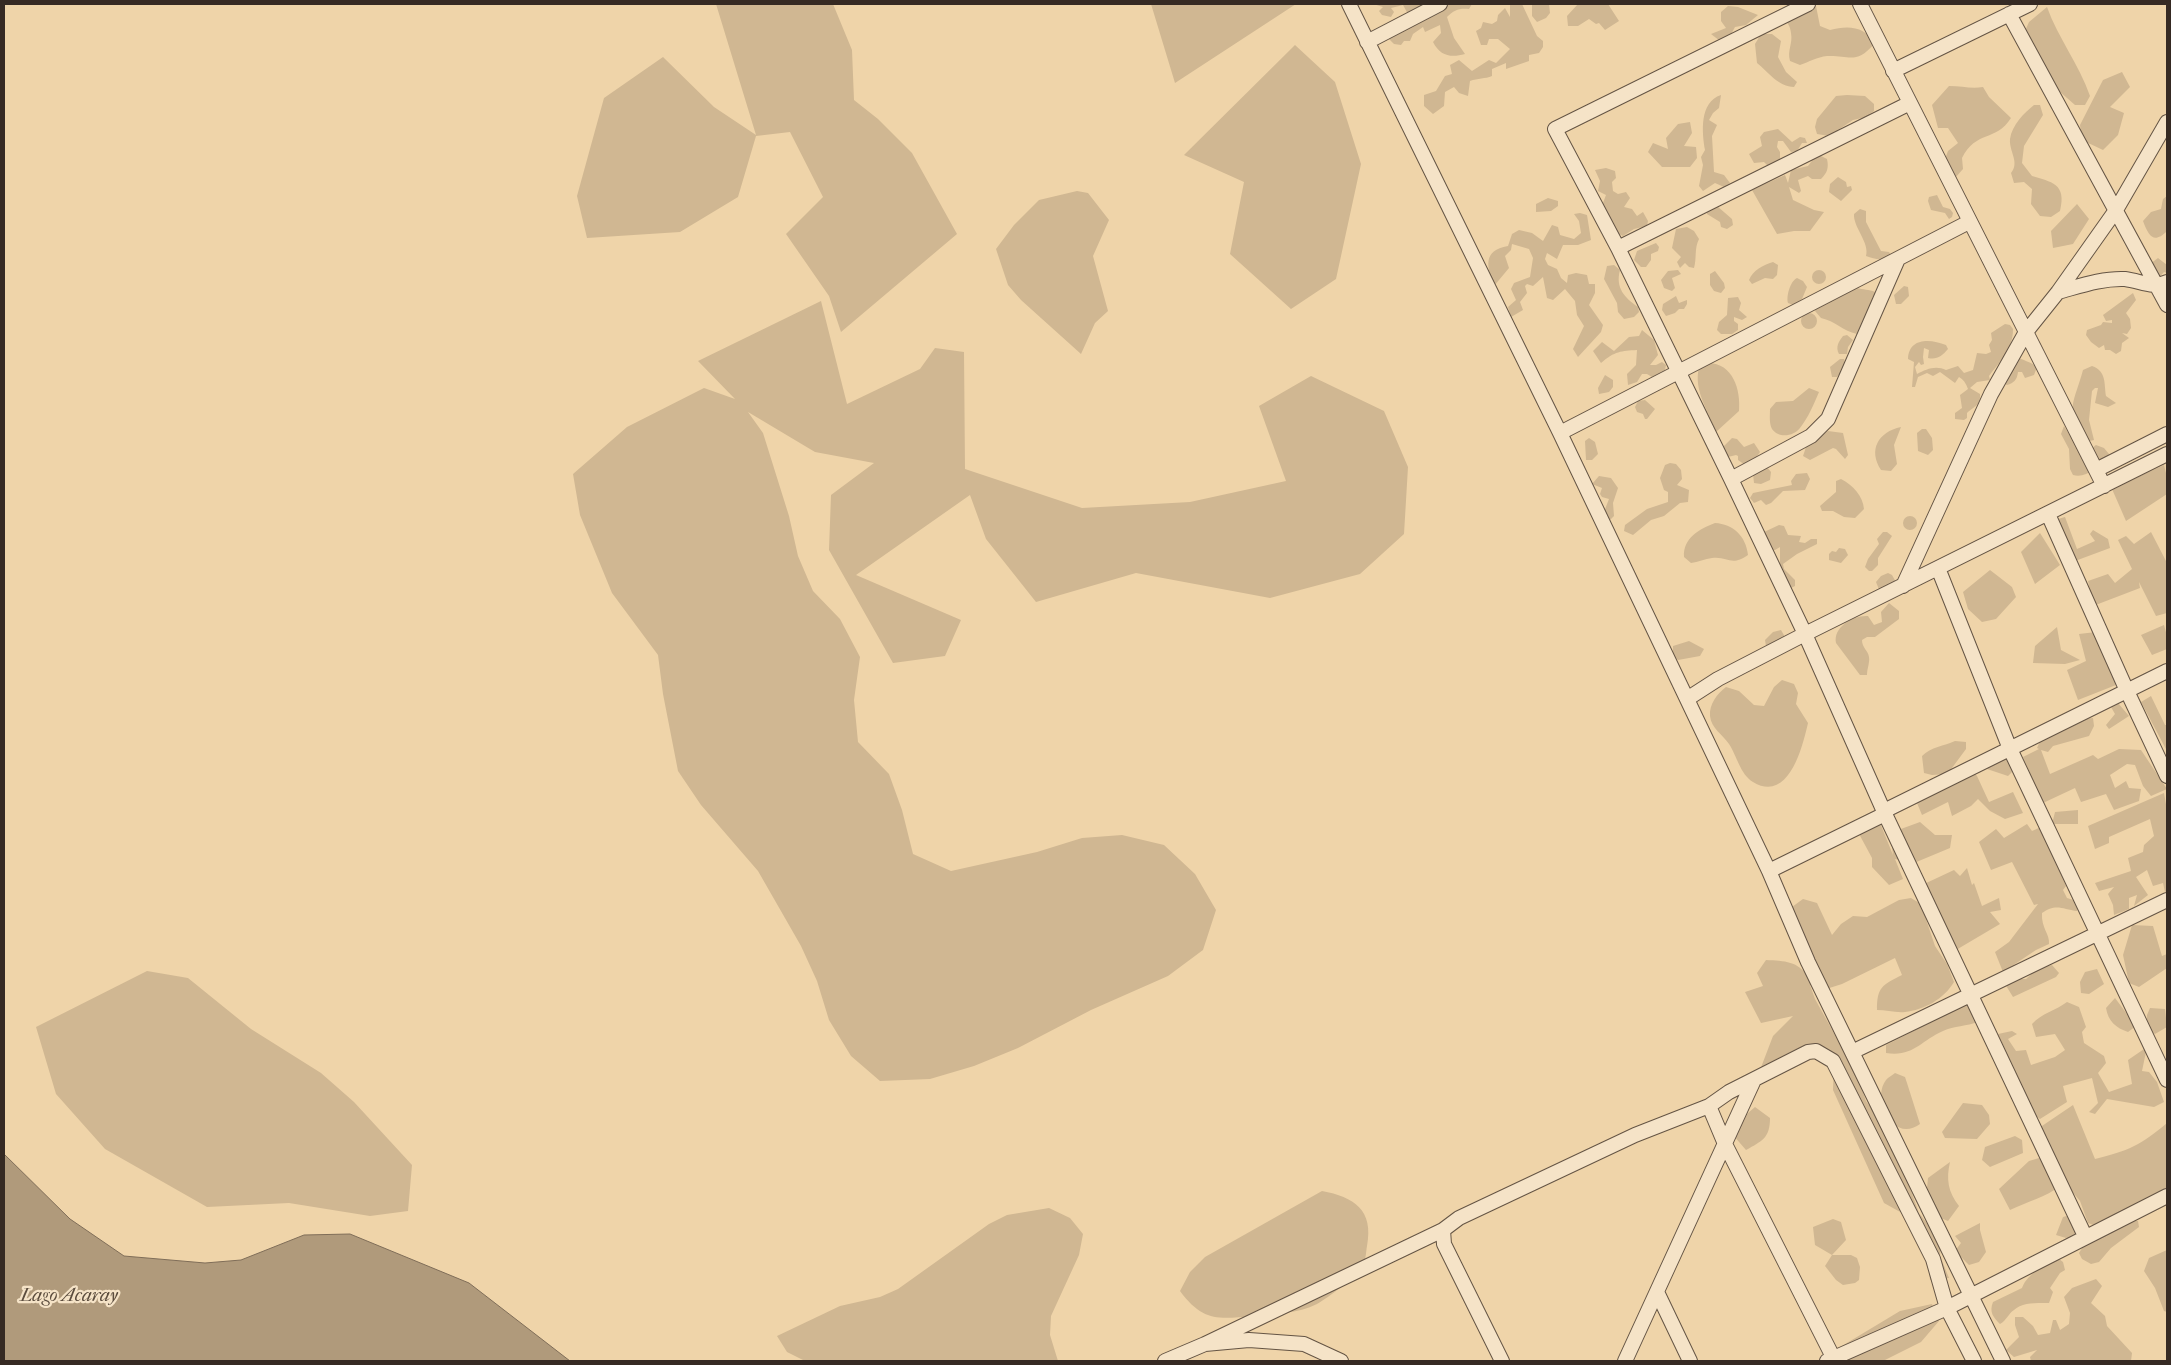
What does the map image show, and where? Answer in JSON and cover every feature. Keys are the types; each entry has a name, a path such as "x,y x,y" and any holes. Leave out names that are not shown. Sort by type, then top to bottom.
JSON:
{"street":[{"path":"1349,4 1560,433 1769,871 1808,962 2002,1361"},
{"path":"1367,42 1440,4"},
{"path":"1808,4 1555,129 1618,248 1731,478 1805,634 1885,812 2085,1236"},
{"path":"1860,4 2104,486"},
{"path":"1893,71 2030,4"},
{"path":"2009,14 2116,210 2163,284 2167,305"},
{"path":"1618,248 1910,104"},
{"path":"1903,586 1991,394 2026,332 2058,292 2116,210 2167,122"},
{"path":"1560,433 1969,222"},
{"path":"1731,478 1811,436 1828,419 1898,259"},
{"path":"2058,292 2093,282 2125,279 2163,284"},
{"path":"2096,470 2167,434"},
{"path":"1686,699 1805,634 2167,454"},
{"path":"2048,514 2167,776"},
{"path":"1938,568 2010,749 2167,1080"},
{"path":"1769,871 2167,671"},
{"path":"1852,1052 2167,900"},
{"path":"1165,1361 1206,1344 1443,1230 1459,1218 1634,1135 1709,1106 1729,1092 1808,1052 1816,1052 1833,1060 1932,1258 1946,1308 1974,1361"},
{"path":"1625,1361 1754,1080"},
{"path":"1709,1106 1725,1144 1832,1360 1946,1308 1970,1294 2167,1196"},
{"path":"1443,1230 1444,1244 1502,1361"},
{"path":"1657,1292 1690,1361"},
{"path":"1206,1344 1249,1340 1304,1344 1341,1361"}],"shaded area":[{"path":"716,4 833,4 852,50 854,100 878,119 912,153 957,234 841,332 829,296 786,234 823,197 790,132 756,136 738,197 680,232 587,238 577,196 604,98 663,57 714,107 756,135"},
{"path":"1151,4 1296,4 1175,83"},
{"path":"1373,4 1428,4 1408,14 1403,5 1391,8 1394,12 1391,17 1382,15 1379,11 1383,7"},
{"path":"1450,4 1472,4 1469,9 1457,10 1447,17 1454,38 1465,54 1446,55 1436,47 1433,42 1441,33 1440,25 1425,32 1423,27 1413,34 1410,41 1404,41 1401,45 1394,44 1387,37"},
{"path":"1510,4 1522,4 1537,36 1543,41 1543,47 1539,53 1529,55 1529,61 1506,69 1506,63 1492,69 1492,76 1470,81 1468,96 1459,93 1454,87 1445,92 1444,106 1433,114 1424,106 1424,95 1436,91 1445,76 1452,74 1450,65 1459,60 1472,71 1489,60 1496,63 1510,49 1498,39 1489,39 1487,45 1481,45 1476,31 1481,28 1483,22 1492,24 1497,21 1498,15 1505,8 1510,17"},
{"path":"1532,4 1549,4 1550,13 1546,18 1537,22 1532,16"},
{"path":"1578,4 1608,4 1619,21 1605,30 1599,23 1596,24 1589,19 1578,26 1568,26 1567,16"},
{"path":"1788,4 1813,4 1816,6 1820,26 1830,30 1856,28 1871,38 1874,44 1868,51 1857,57 1827,56 1816,58 1800,65 1790,61 1791,33 1784,17"},
{"path":"1728,6 1738,7 1758,15 1746,25 1735,27 1729,38 1720,41 1711,34 1726,28 1721,21 1721,12"},
{"path":"2047,7 2090,96 2085,105 2075,105 2059,91 2025,31 2029,22"},
{"path":"1761,34 1772,34 1781,41 1778,57 1786,72 1797,82 1794,87 1783,85 1757,63 1755,44"},
{"path":"1295,45 1335,82 1361,164 1336,279 1291,309 1230,254 1244,182 1184,155"},
{"path":"2122,72 2130,87 2110,107 2124,113 2118,135 2103,150 2082,140 2080,125 2103,80"},
{"path":"1949,86 1983,87 1989,97 2011,118 1993,134 1973,143 1962,158 1963,169 1955,178 1942,167 1948,151 1958,143 1948,128 1938,128 1932,105"},
{"path":"1721,95 1719,108 1709,120 1717,125 1712,136 1714,172 1724,175 1730,183 1724,187 1715,183 1703,191 1699,186 1703,165 1701,157 1705,150 1703,127 1705,111 1714,99"},
{"path":"1836,96 1865,96 1874,104 1874,111 1866,117 1853,120 1829,136 1817,134 1815,127 1817,119"},
{"path":"2034,105 2040,105 2043,115 2024,146 2022,163 2032,176 2051,182 2059,189 2062,202 2060,211 2051,217 2040,216 2031,204 2032,189 2024,182 2014,183 2011,173 2015,165 2010,144 2011,134 2019,120"},
{"path":"1690,122 1692,133 1684,146 1696,147 1697,158 1690,167 1662,167 1648,152 1653,143 1668,149 1666,138 1678,124"},
{"path":"1778,129 1792,142 1800,137 1805,138 1807,143 1802,143 1797,151 1791,152 1783,141 1778,141 1777,147 1780,152 1780,159 1768,166 1764,162 1754,163 1749,154 1762,146 1760,137 1764,132"},
{"path":"1817,154 1827,159 1828,168 1823,177 1821,179 1812,179 1808,176 1798,180 1801,191 1799,193 1789,187 1793,200 1814,210 1824,212 1810,231 1777,234 1752,190 1785,175 1788,183 1791,170 1808,166"},
{"path":"1606,168 1615,171 1616,178 1612,182 1613,191 1618,194 1626,192 1630,198 1624,207 1632,209 1637,216 1643,212 1648,221 1647,226 1634,229 1623,236 1609,229 1600,211 1606,195 1598,191 1600,181 1595,170"},
{"path":"1838,177 1846,182 1847,187 1851,186 1852,190 1841,201 1829,192 1830,184"},
{"path":"1077,191 1088,193 1109,220 1093,256 1108,311 1095,323 1081,354 1021,300 1008,285 996,249 1014,225 1039,200"},
{"path":"1937,195 1943,207 1950,209 1953,213 1949,219 1945,213 1931,210 1928,201 1929,197"},
{"path":"2167,196 2167,231 2155,238 2147,231 2143,221 2151,212 2161,209 2163,199"},
{"path":"1548,198 1558,201 1558,206 1551,211 1536,212 1536,204"},
{"path":"2077,204 2089,219 2073,244 2053,248 2051,231"},
{"path":"1717,206 1732,219 1733,225 1727,229 1721,227 1720,222 1707,214 1707,211"},
{"path":"1860,209 1866,211 1866,222 1881,251 1889,252 1891,255 1885,259 1866,256 1866,246 1854,219 1854,214"},
{"path":"1574,214 1587,215 1591,240 1578,245 1563,245 1557,259 1547,253 1545,259 1548,265 1557,269 1561,278 1567,283 1568,275 1576,273 1587,275 1589,284 1595,284 1595,293 1589,305 1603,325 1601,332 1578,357 1573,349 1584,326 1577,315 1575,301 1565,289 1553,300 1547,298 1543,277 1533,286 1527,284 1525,286 1527,293 1520,302 1523,310 1511,317 1508,307 1516,300 1511,289 1514,283 1530,277 1533,258 1529,249 1512,244 1511,250 1505,256 1509,268 1494,286 1488,266 1490,256 1494,251 1508,246 1512,234 1519,230 1532,233 1543,241 1552,225 1558,227 1560,235 1574,239 1581,233 1579,221"},
{"path":"1687,227 1694,231 1699,239 1694,268 1689,267 1685,263 1680,268 1677,262 1681,257 1672,248 1676,229"},
{"path":"1656,243 1659,247 1658,251 1651,254 1651,260 1646,267 1641,267 1634,260 1637,251"},
{"path":"2158,258 2167,265 2167,273 2164,272 2157,280 2150,264"},
{"path":"1773,262 1778,265 1777,275 1773,279 1765,278 1752,284 1749,280 1753,273 1762,266"},
{"path":"1614,265 1620,270 1619,282 1622,292 1638,307 1639,312 1634,317 1624,319 1618,312 1617,303 1604,279 1607,266"},
{"path":"1678,270 1681,274 1672,278 1675,288 1672,291 1664,288 1661,280 1668,271"},
{"path":"1816,270 1822,270 1826,277 1822,284 1816,284 1812,280 1812,274"},
{"path":"1715,271 1724,283 1725,288 1721,293 1714,291 1710,285 1710,274"},
{"path":"1797,278 1803,281 1807,287 1802,299 1793,305 1788,303 1788,293 1792,282"},
{"path":"1904,286 1908,287 1909,296 1901,304 1896,304 1894,295"},
{"path":"1857,288 1873,291 1875,295 1872,298 1870,318 1857,334 1821,318 1815,311 1818,301"},
{"path":"2133,293 2136,300 2126,313 2130,319 2131,328 2127,334 2122,333 2129,338 2122,343 2121,351 2116,354 2110,350 2105,350 2104,345 2099,348 2086,335 2087,330 2101,325 2103,322 2112,323 2112,320 2106,321 2103,315"},
{"path":"1676,296 1679,303 1687,300 1687,304 1684,309 1679,309 1675,313 1666,316 1662,310 1663,304"},
{"path":"1738,297 1741,303 1739,310 1747,317 1742,320 1734,317 1734,321 1738,324 1738,330 1732,334 1721,334 1717,330 1719,322 1727,315 1728,298"},
{"path":"821,301 847,404 920,369 935,348 964,352 965,469 1082,508 1190,502 1286,481 1259,406 1311,376 1384,411 1408,467 1404,534 1360,574 1270,598 1136,573 1036,602 986,539 970,495 856,575 961,620 945,656 893,663 829,550 831,495 874,463 815,452 748,412 763,433 789,516 798,556 813,591 840,619 860,657 854,700 858,742 889,774 902,810 913,854 951,871 1037,852 1082,838 1122,835 1164,845 1195,874 1216,910 1203,950 1168,976 1091,1010 1018,1048 974,1066 930,1079 880,1081 851,1056 829,1020 817,981 801,946 758,871 701,805 678,771 663,694 658,655 612,593 580,515 573,474 627,427 704,388 735,399 698,361"},
{"path":"1809,313 1815,315 1817,321 1815,327 1809,329 1803,327 1801,321 1803,315"},
{"path":"2005,324 2010,325 2013,329 2011,343 2005,355 1989,376 1990,380 1977,382 1970,388 1980,394 1980,398 1976,405 1967,413 1967,418 1964,420 1955,419 1955,413 1962,408 1960,395 1968,389 1959,377 1955,383 1940,372 1933,376 1927,373 1918,377 1915,387 1912,387 1914,362 1908,359 1909,352 1917,343 1934,342 1946,345 1948,349 1939,357 1928,358 1929,350 1924,348 1924,364 1921,365 1919,362 1915,367 1917,374 1931,368 1946,370 1958,366 1964,373 1973,370 1977,353 1986,354 1991,352 1989,345 1992,340 1991,333"},
{"path":"1642,330 1654,340 1658,355 1650,365 1662,362 1666,365 1665,370 1652,377 1642,374 1637,382 1628,385 1627,374 1636,365 1637,350 1618,352 1601,363 1593,351 1602,342 1614,351 1629,337 1639,336"},
{"path":"1847,335 1853,340 1848,347 1847,354 1839,354 1837,347 1839,342 1843,336"},
{"path":"2016,356 2037,367 2034,375 2025,378 2022,372 2018,372 2015,381 2007,385 2001,382"},
{"path":"1840,359 1844,359 1844,369 1837,377 1832,377 1830,367"},
{"path":"1708,363 1717,364 1729,373 1734,379 1739,395 1739,411 1716,432 1698,384 1699,368"},
{"path":"2092,366 2097,368 2102,375 2106,396 2116,403 2108,407 2095,403 2098,388 2092,391 2089,420 2094,440 2090,441 2076,423 2073,407 2083,370"},
{"path":"1605,375 1613,380 1613,387 1609,392 1599,394 1598,388"},
{"path":"1809,388 1819,392 1800,428 1794,433 1786,435 1775,432 1770,424 1770,409 1776,402 1793,401"},
{"path":"1645,400 1655,409 1647,419 1645,419 1643,414 1637,412 1635,407 1638,401"},
{"path":"2064,426 2082,455 2096,445 2104,448 2109,454 2108,459 2087,474 2073,475 2070,469 2069,449 2061,434"},
{"path":"1901,427 1894,445 1897,464 1891,471 1881,470 1875,456 1878,443 1886,433"},
{"path":"1922,429 1926,429 1932,438 1933,450 1928,455 1918,451 1917,433"},
{"path":"1828,431 1843,433 1848,455 1845,459 1833,448 1810,460 1803,456 1806,447"},
{"path":"1589,438 1595,442 1598,454 1592,460 1586,460 1585,441"},
{"path":"1732,438 1737,439 1744,447 1754,443 1760,452 1756,458 1745,465 1738,460 1736,455 1728,457 1721,449"},
{"path":"1670,463 1676,464 1681,470 1682,479 1677,485 1689,490 1688,502 1680,503 1664,516 1651,520 1633,535 1624,531 1625,525 1647,509 1668,502 1668,492 1664,490 1660,478 1665,465"},
{"path":"2164,465 2167,477 2167,494 2126,521 2112,489"},
{"path":"1767,467 1771,472 1770,480 1761,484 1754,483 1753,474"},
{"path":"1807,473 1810,479 1805,490 1783,491 1771,503 1766,505 1761,500 1754,503 1750,498 1753,493 1792,485 1791,481 1796,474"},
{"path":"1599,476 1611,478 1618,488 1613,503 1614,516 1609,521 1602,517 1609,499 1602,497 1600,494 1602,488 1592,484"},
{"path":"1841,479 1850,484 1862,500 1864,509 1855,518 1844,517 1833,511 1822,511 1820,506 1836,492 1836,481"},
{"path":"1907,516 1913,516 1917,523 1913,530 1907,530 1903,526 1903,520"},
{"path":"2065,517 2077,549 2095,541 2090,534 2093,530 2108,539 2110,548 2075,561 2058,519"},
{"path":"1715,523 1722,524 1738,532 1745,542 1748,555 1733,561 1712,558 1691,563 1684,557 1684,550 1689,539 1698,531"},
{"path":"1779,525 1784,526 1788,535 1801,536 1799,542 1805,543 1811,539 1817,539 1817,544 1797,554 1783,564 1784,569 1795,580 1795,586 1789,589 1775,563 1780,565 1780,547 1775,550 1762,550 1762,533"},
{"path":"1883,532 1887,532 1892,536 1878,558 1878,565 1872,571 1869,571 1865,567 1868,559 1879,544 1877,539"},
{"path":"2151,532 2167,563 2167,613 2156,616 2139,582 2140,588 2093,606 2088,581 2108,574 2115,583 2132,569 2118,540 2126,536 2134,544"},
{"path":"2040,533 2060,565 2035,584 2021,552"},
{"path":"1839,548 1845,549 1848,555 1841,563 1829,560 1829,554 1832,551 1836,552"},
{"path":"1990,570 2012,587 2016,597 1996,619 1982,622 1968,609 1963,592"},
{"path":"1888,573 1892,575 1897,584 1880,592 1876,582 1881,576"},
{"path":"1889,603 1899,611 1899,619 1875,637 1867,637 1862,640 1869,661 1867,675 1860,675 1836,643 1838,632 1845,623 1862,616 1868,616 1874,625 1882,622 1881,612"},
{"path":"2164,625 2167,636 2167,649 2152,655 2141,635"},
{"path":"2057,627 2061,650 2080,660 2065,664 2033,663 2035,646"},
{"path":"1781,630 1785,637 1771,647 1766,646 1765,640 1773,632"},
{"path":"2096,632 2116,685 2078,700 2067,670 2086,661 2079,634"},
{"path":"1689,641 1704,649 1700,656 1678,660 1673,656 1673,646"},
{"path":"1782,680 1794,684 1798,693 1796,704 1808,723 1798,757 1792,769 1785,779 1776,785 1765,787 1753,782 1742,770 1729,744 1713,724 1710,712 1714,700 1726,687 1739,691 1754,705 1764,706 1774,687"},
{"path":"2151,696 2165,725 2167,725 2167,751 2141,702"},
{"path":"2118,703 2129,716 2109,729 2106,725 2115,714 2111,707"},
{"path":"2093,718 2094,726 2089,736 2053,746 2048,752 2041,750 2050,774 2093,755 2098,759 2119,749 2141,750 2167,789 2151,796 2143,786 2135,765 2127,764 2110,775 2115,788 2126,781 2129,788 2141,789 2139,801 2114,810 2106,794 2081,802 2075,788 2043,803 2023,757 2039,749 2037,748 2041,739 2074,724"},
{"path":"1955,741 1966,742 1966,749 1949,772 1966,763 1977,776 1989,802 2013,792 2023,813 2005,819 1990,811 1978,799 1971,806 1952,816 1948,802 1922,815 1917,803 1928,784 1947,774 1932,775 1924,773 1922,756 1933,749"},
{"path":"2010,749 2015,769 2008,776 1987,769 1986,759"},
{"path":"2164,793 2167,810 2167,891 2165,892 2163,883 2153,886 2147,870 2136,877 2148,895 2134,906 2137,895 2129,898 2129,909 2114,915 2113,905 2108,894 2114,887 2099,891 2095,883 2131,871 2128,858 2143,852 2144,845 2154,836 2150,819 2109,837 2109,843 2095,849 2088,826"},
{"path":"2078,810 2078,824 2052,824 2055,812"},
{"path":"1920,822 1935,835 1952,835 1950,848 1914,863 1895,859 1903,879 1889,885 1872,867 1872,858 1858,832 1880,823 1893,855 1890,833"},
{"path":"2027,824 2032,831 2041,827 2066,886 2063,890 2067,898 2080,902 2077,911 2055,907 2042,913 2049,944 2036,950 2003,972 1995,952 2009,942 2038,904 2034,905 2012,862 1991,870 1979,842 1996,829 2004,838"},
{"path":"1967,868 1972,885 1974,883 1982,906 1999,898 2001,910 1990,912 2000,924 1956,950 1922,885 1954,870 1960,876"},
{"path":"1911,898 1921,904 1935,946 1947,964 1954,982 1945,994 1933,1003 1912,1011 1877,1010 1878,996 1882,988 1885,984 1902,975 1895,958 1842,984 1823,990 1810,985 1815,999 1856,1073 1866,1101 1879,1119 1886,1139 1907,1180 1919,1213 1941,1241 1940,1256 1949,1278 1930,1280 1926,1247 1911,1218 1884,1203 1833,1090 1834,1060 1813,1051 1760,1070 1773,1036 1793,1016 1761,1023 1745,992 1763,986 1757,973 1766,960 1795,965 1808,977 1792,907 1803,899 1817,903 1832,935 1841,924 1853,916 1867,917 1899,900"},
{"path":"2132,925 2153,926 2162,956 2167,954 2167,968 2139,987 2129,983 2123,955"},
{"path":"2052,965 2059,973 2056,977 2013,997 2005,984 2016,979 2026,979 2038,968"},
{"path":"2097,969 2104,984 2089,994 2081,993 2080,982 2085,972"},
{"path":"147,971 188,978 251,1029 321,1073 354,1102 412,1165 408,1211 370,1216 289,1203 207,1207 105,1149 56,1094 36,1027"},
{"path":"2115,998 2136,1026 2128,1032 2113,1023 2107,1013 2106,1008"},
{"path":"2067,1002 2079,1007 2086,1027 2082,1032 2084,1043 2104,1056 2106,1063 2098,1073 2109,1092 2132,1084 2128,1060 2147,1047 2142,1071 2149,1072 2157,1082 2164,1102 2154,1107 2107,1099 2095,1114 2089,1112 2098,1103 2092,1078 2063,1086 2067,1102 2040,1119 2036,1116 1998,1034 2012,1031 2017,1034 2008,1039 2016,1051 2026,1050 2031,1065 2055,1057 2065,1050 2055,1034 2036,1037 2032,1024 2040,1017"},
{"path":"1967,1004 1978,1022 1943,1031 1903,1053 1886,1053 1886,1045"},
{"path":"2150,1008 2165,1009 2167,1027 2155,1034 2147,1028 2147,1015"},
{"path":"1895,1073 1905,1077 1920,1124 1910,1129 1901,1128 1893,1124 1883,1108 1882,1088 1887,1079"},
{"path":"1963,1103 1982,1105 1989,1115 1990,1124 1977,1139 1945,1138 1942,1132"},
{"path":"2073,1105 2095,1159 2134,1146 2167,1123 2167,1201 2102,1228 2088,1223 2080,1201 2070,1189 2039,1128"},
{"path":"1755,1107 1770,1118 1770,1125 1767,1135 1746,1150 1733,1135 1741,1119"},
{"path":"2015,1136 2022,1140 2023,1153 1990,1167 1982,1160 1985,1147"},
{"path":"2046,1156 2061,1185 2043,1196 2010,1210 1999,1189 2029,1161"},
{"path":"1950,1162 1949,1185 1952,1196 1959,1206 1948,1221 1938,1217 1927,1188 1928,1178"},
{"path":"1322,1191 1344,1197 1359,1207 1367,1223 1368,1234 1365,1258 1360,1270 1328,1297 1310,1307 1294,1311 1221,1318 1204,1313 1196,1308 1180,1291 1190,1272 1205,1257"},
{"path":"1049,1208 1070,1218 1083,1234 1079,1255 1051,1316 1050,1335 1058,1361 805,1361 787,1352 777,1336 840,1306 880,1297 898,1289 989,1224 1007,1215"},
{"path":"2070,1215 2082,1228 2076,1241 2056,1235 2063,1217"},
{"path":"1833,1219 1841,1222 1846,1240 1832,1255 1815,1245 1813,1227"},
{"path":"2128,1221 2138,1221 2139,1227 2111,1248 2099,1262 2091,1264 2082,1259 2079,1253 2084,1245"},
{"path":"1980,1223 1986,1252 1979,1262 1969,1265 1955,1251 1961,1243 1955,1236"},
{"path":"2167,1250 2167,1312 2164,1311 2155,1288 2144,1271 2149,1258"},
{"path":"1832,1255 1851,1255 1857,1258 1860,1267 1859,1280 1855,1283 1843,1285 1836,1280 1825,1266"},
{"path":"2055,1256 2063,1262 2065,1270 2060,1273 2050,1288 2053,1292 2049,1303 2017,1307 2000,1324 1992,1314 1993,1302 2022,1288 2032,1274"},
{"path":"2096,1279 2102,1286 2091,1303 2105,1316 2107,1326 2132,1353 2131,1361 2031,1361 2030,1357 2037,1350 2014,1357 2006,1350 2019,1337 2015,1325 2015,1317 2023,1317 2033,1326 2038,1335 2050,1333 2053,1320 2056,1320 2060,1330 2069,1324 2070,1313 2064,1297 2072,1288"},
{"path":"1932,1304 1939,1321 1921,1342 1883,1361 1817,1361 1900,1311"}],"water":[{"name":"Lago Acaray","path":"4,1154 70,1219 124,1256 205,1263 241,1260 304,1235 350,1234 469,1283 570,1361 4,1361"}]}
